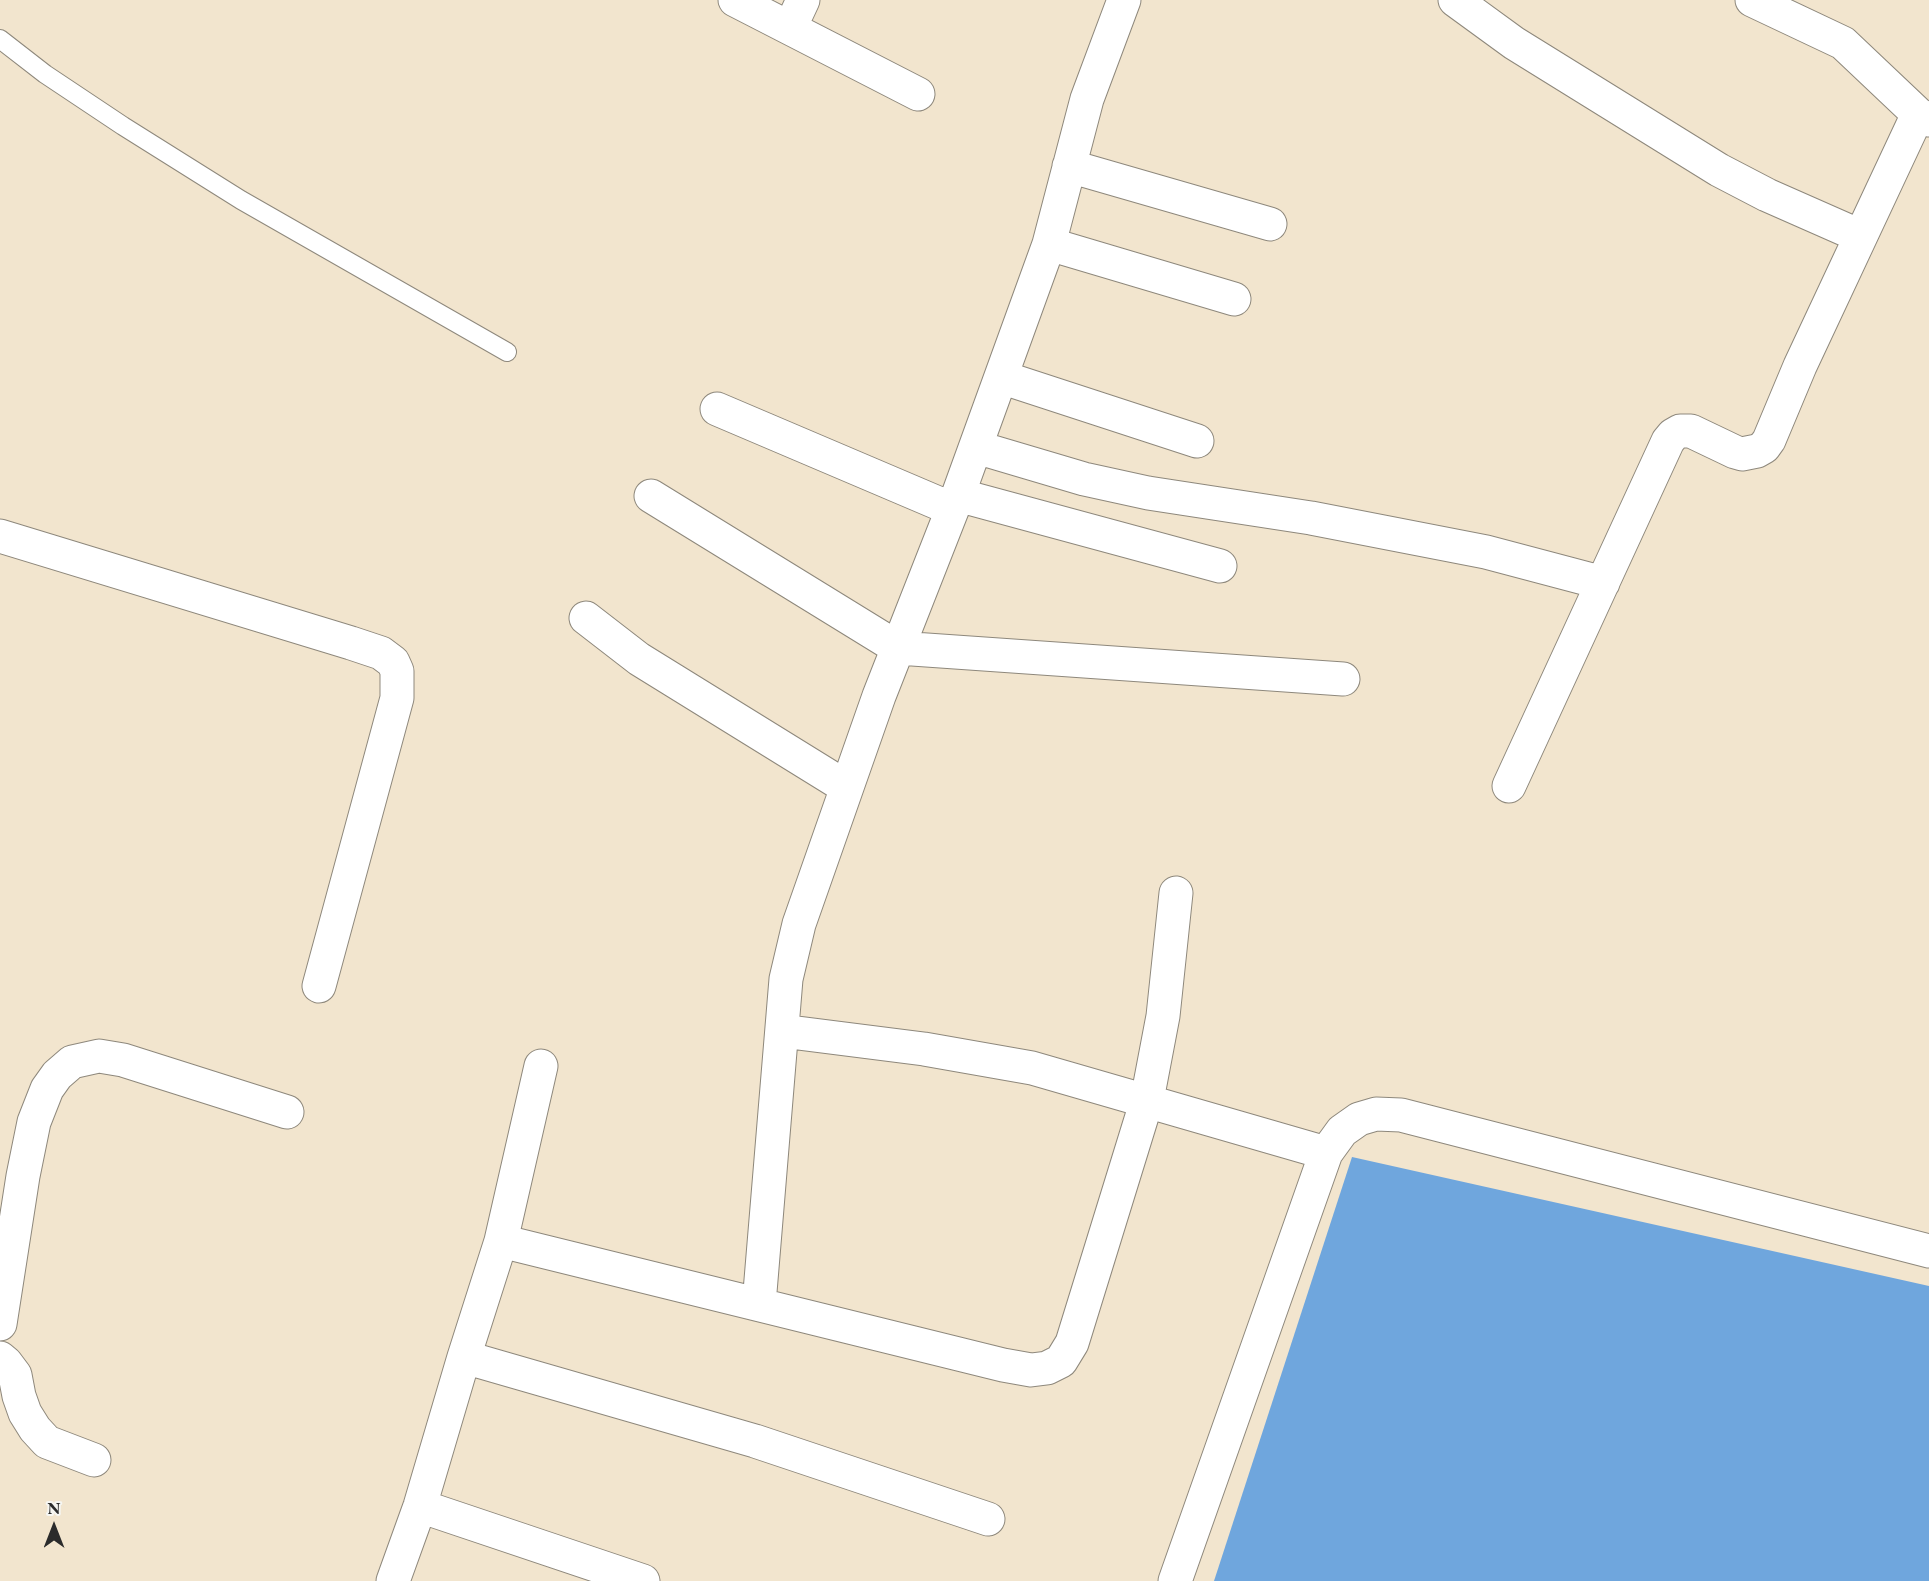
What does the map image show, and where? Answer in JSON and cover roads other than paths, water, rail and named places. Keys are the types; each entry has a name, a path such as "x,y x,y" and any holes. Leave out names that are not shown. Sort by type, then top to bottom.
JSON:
{"street":[{"path":"735,0 796,14 918,94"},
{"path":"759,1304 786,979 799,924 846,787 976,447 1049,244 1087,99 1124,0"},
{"path":"1455,0 1514,43 1719,170 1767,195 1860,236"},
{"path":"1509,786 1668,441 1680,431 1691,431 1742,454 1764,447 1860,236 1923,117 1843,44 1752,0"},
{"path":"1069,166 1270,224"},
{"path":"1049,244 1233,299"},
{"path":"1001,377 1197,441"},
{"path":"717,409 955,502 1220,566"},
{"path":"976,447 1084,479 1148,493 1311,518 1486,552 1603,583"},
{"path":"651,496 898,648 1343,679"},
{"path":"0,536 351,643 381,653 393,662 397,671 397,698 319,986"},
{"path":"586,618 639,659 846,787"},
{"path":"501,1241 1031,1370 1047,1368 1060,1361 1071,1343 1146,1100 1163,1016 1176,893"},
{"path":"782,1031 979,1057 1032,1068 1326,1153"},
{"path":"0,1324 23,1176 34,1122 47,1089 57,1075 72,1062 99,1056 123,1060 287,1112"},
{"path":"393,1581 420,1506 501,1241 541,1066"},
{"path":"1174,1581 1326,1153 1342,1131 1359,1119 1376,1114 1401,1115 1929,1251"},
{"path":"0,1358 15,1376 25,1413 35,1429 47,1442 94,1460"},
{"path":"464,1358 755,1442 988,1519"},
{"path":"420,1506 643,1581"}],"lane":[{"path":"0,39 55,81 241,200 507,352"}],"water":[{"path":"1352,1157 1929,1286 1929,1581 1214,1581"}]}
